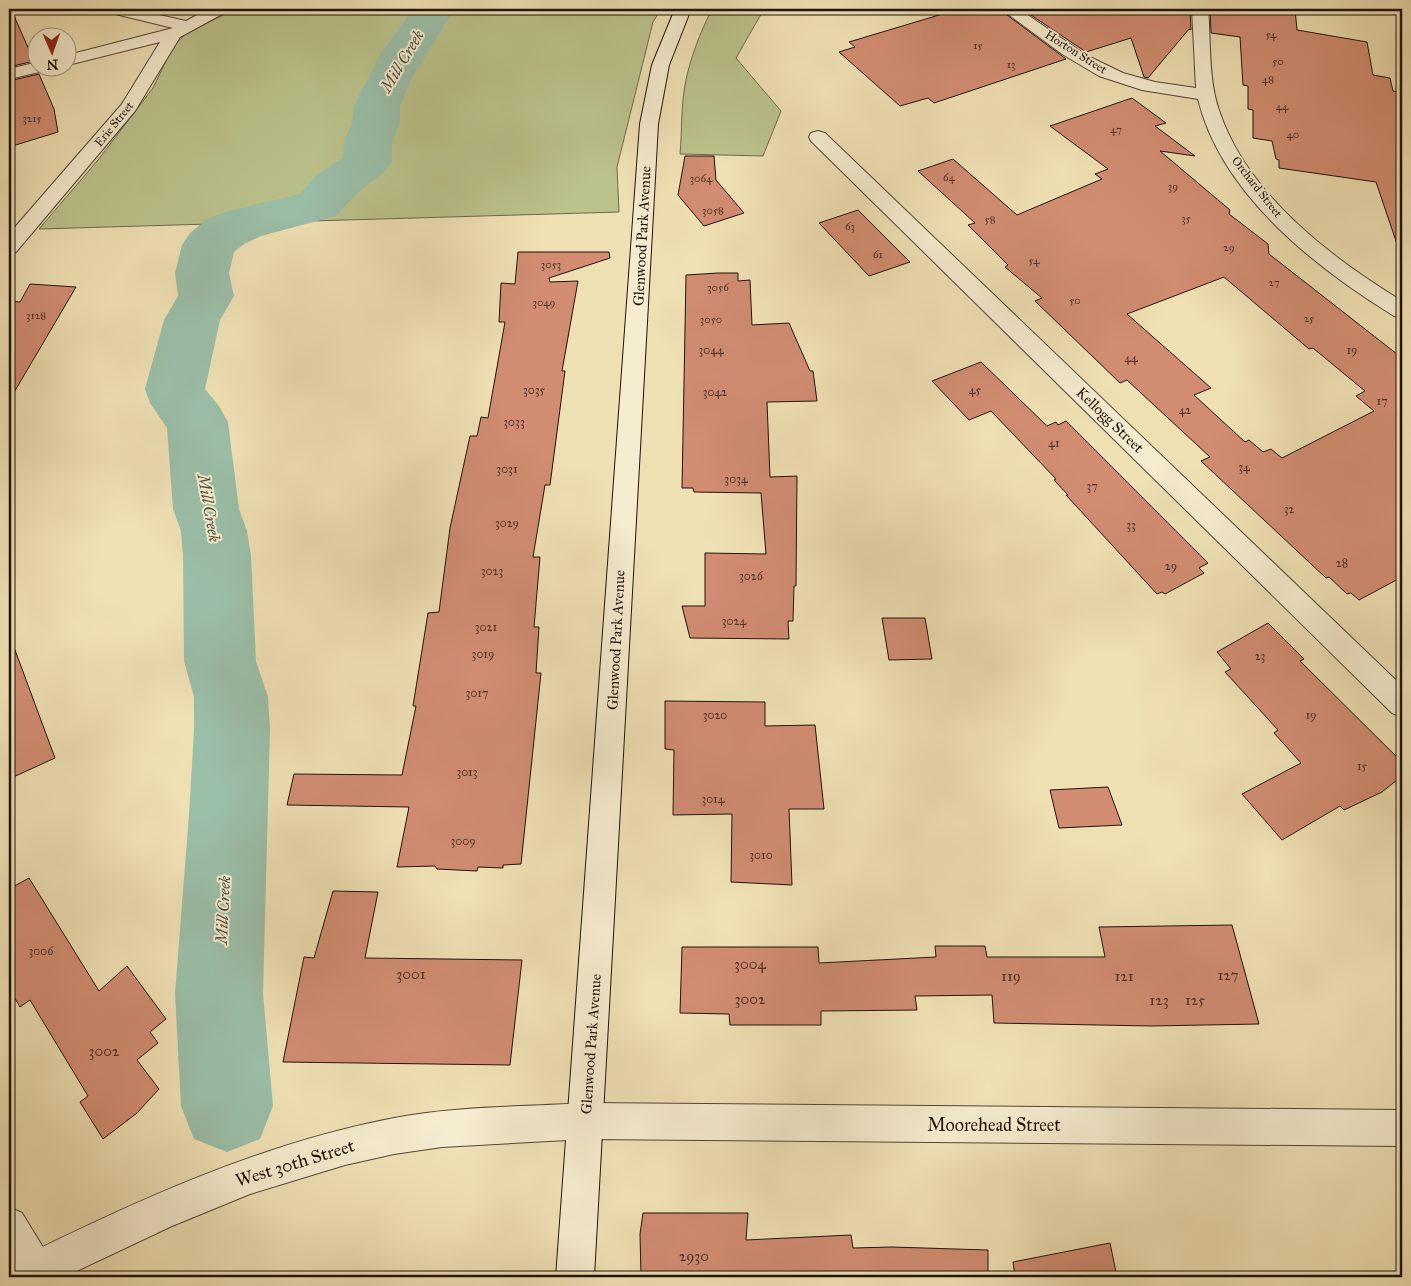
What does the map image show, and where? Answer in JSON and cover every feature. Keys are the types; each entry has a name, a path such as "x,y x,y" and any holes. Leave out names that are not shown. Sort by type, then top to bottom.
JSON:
{"street":[{"path":"113,9 180,30"},
{"path":"78,57 180,30 220,9"},
{"name":"Glenwood Park Avenue","path":"575,1277 649,124 660,64 668,40 683,9"},
{"name":"Horton Street","path":"1009,9 1084,60 1106,72 1146,85 1207,95"},
{"name":"Orchard Street","path":"1200,9 1210,111 1230,152 1267,203 1293,231 1322,257 1402,311"},
{"name":"Erie Street","path":"9,247 129,107 180,30"},
{"path":"9,74 28,69"},
{"name":"Kellogg Street","path":"818,137 1402,704"},
{"name":"Moorehead Street","path":"586,1121 1402,1128"},
{"name":"West 30th Street","path":"30,1274 108,1235 198,1195 305,1157 396,1135 466,1128 586,1121"},
{"path":"9,1226 30,1274"}],"green space":[{"path":"142,9 205,9 181,15"},
{"path":"235,9 661,9 653,22 617,167 619,212 39,229 98,160 153,88 173,46 187,33"},
{"path":"712,9 764,9 736,58 781,111 763,156 680,154 683,102 687,75 703,27"}],"building":[{"path":"9,9 11,9 28,47 28,62 9,67"},
{"path":"969,9 999,9 1066,59 934,103 928,98 900,106 839,52 855,47 849,42 949,12 951,14"},
{"path":"1022,9 1190,9 1191,30 1189,29 1148,78 1144,77 1131,38 1086,52"},
{"path":"1210,9 1295,9 1297,30 1367,42 1373,75 1390,78 1393,91 1402,93 1402,243 1397,244 1376,182 1279,168 1279,160 1276,159 1272,141 1253,138 1253,110 1248,109 1248,86 1243,85 1240,37 1211,33"},
{"path":"28,77 41,78 54,109 58,132 9,147 9,81"},
{"path":"1132,98 1166,123 1155,126 1195,156 1160,151 1230,210 1229,214 1268,244 1269,254 1402,358 1402,577 1359,600 1351,593 1347,594 1329,577 1326,578 1201,461 1210,457 1127,380 1120,383 1035,301 1042,298 1005,267 1008,265 968,225 975,223 918,171 953,159 1017,215 1102,179 1095,174 1108,169 1050,126","holes":["1224,277 1309,349 1313,348 1365,391 1356,396 1374,411 1282,458 1271,449 1263,452 1249,440 1245,442 1194,395 1211,388 1127,314"]},
{"path":"685,156 714,156 716,180 744,213 704,226 678,195"},
{"path":"858,210 910,262 869,276 819,223"},
{"path":"518,252 609,252 610,258 549,278 550,282 578,281 562,371 565,371 550,485 545,485 533,557 540,557 534,627 539,627 536,673 541,673 521,864 503,865 503,868 478,867 477,871 437,869 435,866 397,867 409,807 287,805 294,774 402,775 416,706 413,706 428,613 439,612 450,528 470,436 477,436 481,417 488,418 505,322 499,322 501,283 515,284"},
{"path":"738,273 738,281 750,280 752,325 789,323 810,371 813,371 817,401 767,402 770,477 797,476 796,586 794,586 793,621 788,621 789,639 690,638 682,606 705,606 705,553 766,554 761,493 694,492 693,488 682,488 686,275"},
{"path":"30,284 76,287 9,401 9,301 20,302"},
{"path":"981,362 1047,426 1056,422 1058,425 1066,421 1208,563 1199,568 1204,573 1165,594 1162,592 1157,594 1066,495 1068,495 1054,480 1056,479 991,411 969,420 932,381"},
{"path":"882,618 925,618 932,659 889,660"},
{"path":"1268,623 1304,659 1300,661 1402,762 1402,776 1382,792 1344,810 1340,806 1282,840 1242,794 1301,763 1274,733 1278,730 1225,672 1231,669 1217,652"},
{"path":"12,642 55,758 9,779 9,643"},
{"path":"665,701 765,702 765,726 815,725 824,809 789,809 792,885 731,882 732,814 673,815 674,750 665,749"},
{"path":"1108,787 1122,825 1059,828 1050,790"},
{"path":"29,878 99,991 127,966 166,1019 150,1032 158,1043 137,1060 159,1089 137,1113 103,1139 80,1102 88,1096 30,1000 20,1007 9,988 9,889"},
{"path":"333,891 378,892 365,958 522,960 510,1065 283,1062 304,957 314,958"},
{"path":"1232,925 1259,1024 1151,1026 994,1023 992,995 915,996 917,1010 821,1011 821,1025 730,1025 729,1014 680,1013 682,947 818,947 819,963 936,957 935,946 985,946 987,957 1105,957 1099,927"},
{"path":"643,1213 748,1213 746,1240 851,1235 853,1248 892,1247 988,1250 988,1277 715,1277 641,1275 640,1234"},
{"path":"1110,1243 1117,1277 1015,1277 1013,1262"}],"waterway":[{"name":"Mill Creek","path":"227,1106 219,993 229,815 232,729 231,697 220,661 217,556 214,531 206,509 197,422 180,403 175,389 192,320 206,296 202,273 209,245 225,232 243,224 318,205 336,185 367,162 368,141 376,124 377,105 402,55 434,9"}]}
